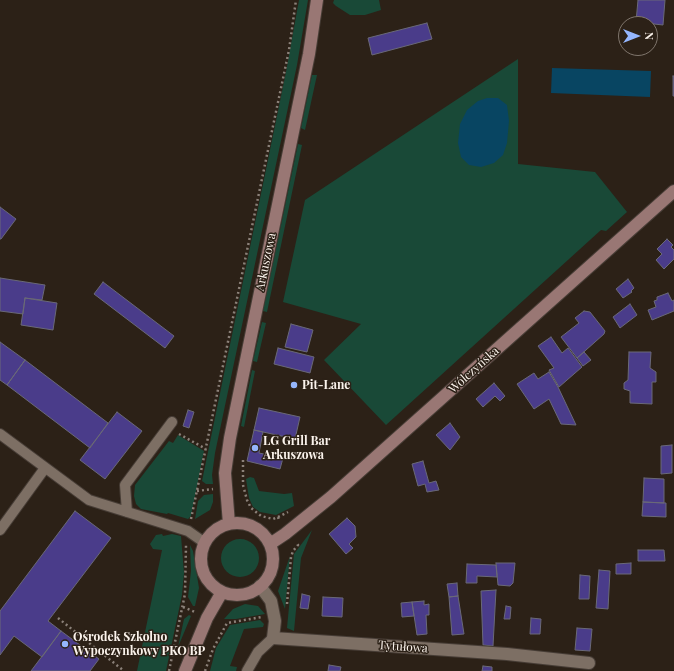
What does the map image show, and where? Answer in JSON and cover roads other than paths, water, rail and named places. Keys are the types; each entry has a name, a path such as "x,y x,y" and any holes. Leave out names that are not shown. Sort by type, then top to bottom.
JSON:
{"main road":[{"name":"Arkuszowa","path":"229,524 225,473 230,438 309,54 317,0"},
{"name":"Wólczyńska","path":"270,544 285,534 331,497 674,191"},
{"path":"229,524 245,524 260,531 270,544 273,559 268,578 253,592 238,596 222,592 207,580 201,562 205,543 215,531 229,524"},
{"path":"185,671 207,618 222,592"}],"street":[{"path":"260,586 271,601 275,621 273,638"},
{"name":"Tytułowa","path":"273,638 507,654 589,662"}],"lane":[{"path":"127,512 125,485 172,422"},
{"path":"0,434 89,500 188,531 205,543"},
{"path":"0,530 45,468"},
{"path":"247,671 258,652 273,638"}],"water":[{"path":"552,68 651,71 650,97 551,93"},
{"path":"487,98 498,98 507,105 509,121 507,143 503,155 494,163 481,167 469,165 461,157 458,143 460,124 467,110 478,101"}],"place":[{"name":"Pit-Lane","path":"294,385"},
{"name":"LG Grill Bar Arkuszowa","path":"255,448"},
{"name":"Ośrodek Szkolno Wypoczynkowy PKO BP","path":"65,644"}]}
